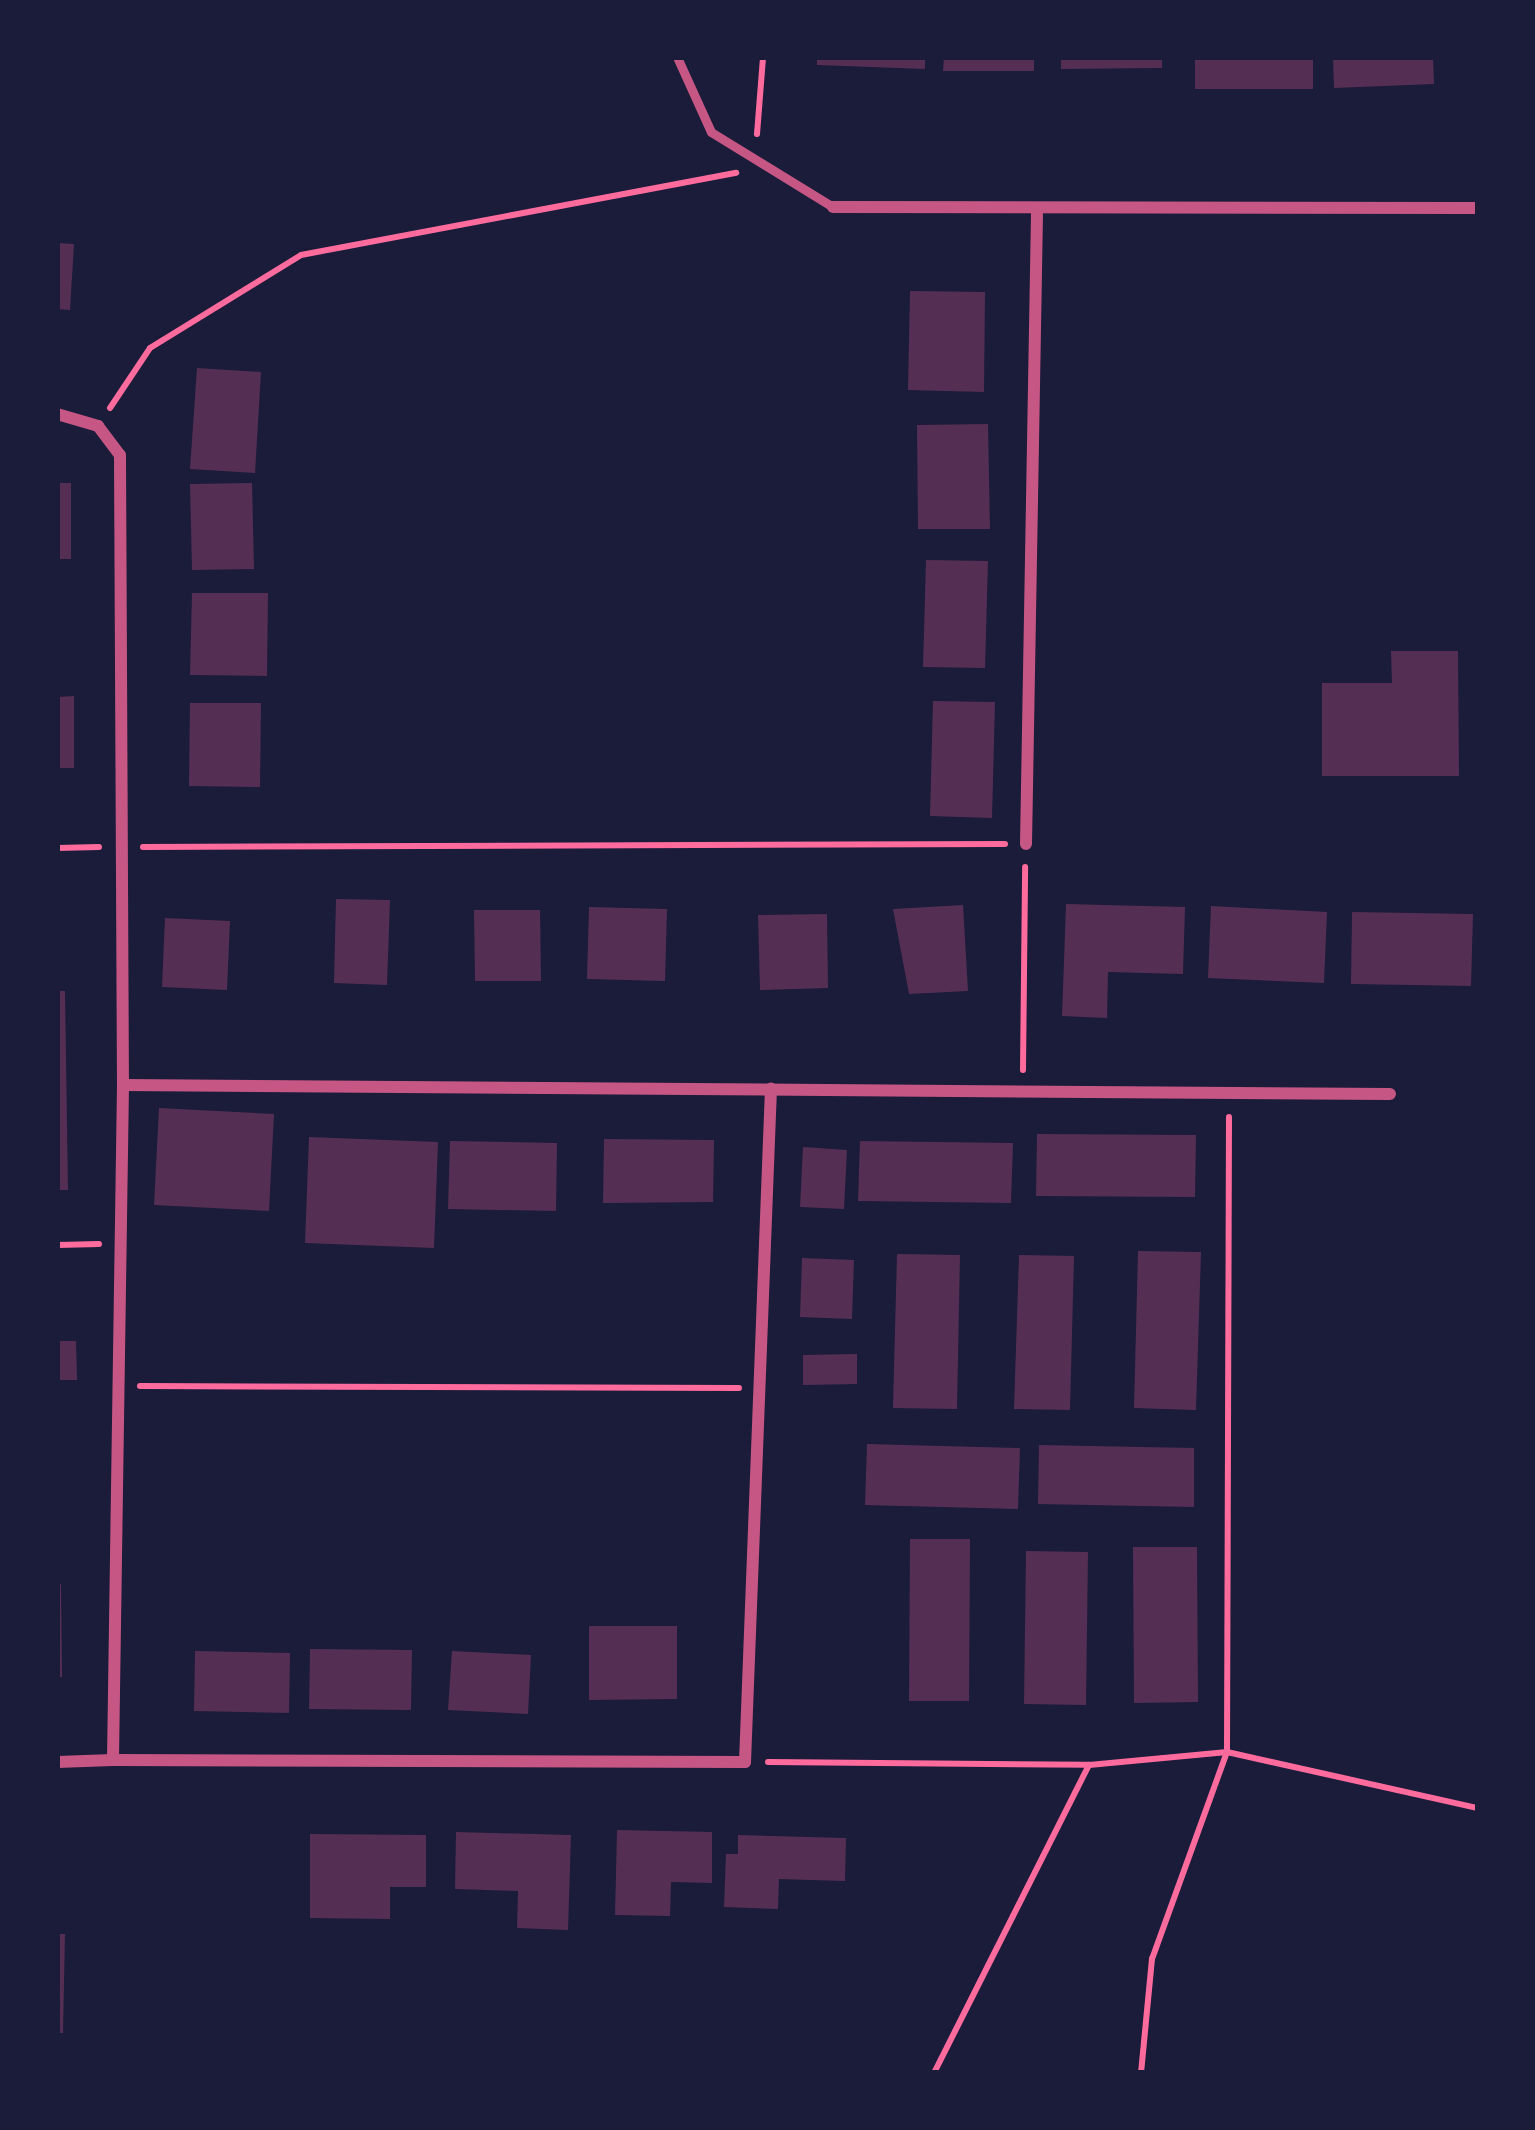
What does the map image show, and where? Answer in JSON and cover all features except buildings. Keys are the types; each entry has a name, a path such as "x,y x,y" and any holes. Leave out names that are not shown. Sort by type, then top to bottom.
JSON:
{"street":[{"path":"833,207 1037,211 1478,208"},
{"path":"1026,844 1037,211"},
{"path":"57,414 98,426 120,455 116,848 123,1085 113,1760"},
{"path":"123,1085 1390,1094"},
{"path":"57,1762 745,1762 771,1089"}],"lane":[{"path":"677,57 711,132 833,207"}],"path":[{"path":"98,426 150,348 301,255 637,188 725,181 755,160 763,57"},
{"path":"57,848 1026,844 1023,1091"},
{"path":"1141,2073 1152,1959 1227,1752 1230,1093"},
{"path":"57,1245 121,1244"},
{"path":"118,1386 757,1388"},
{"path":"745,1762 1089,1765 1227,1752 1478,1808"},
{"path":"934,2073 1089,1765"}]}
